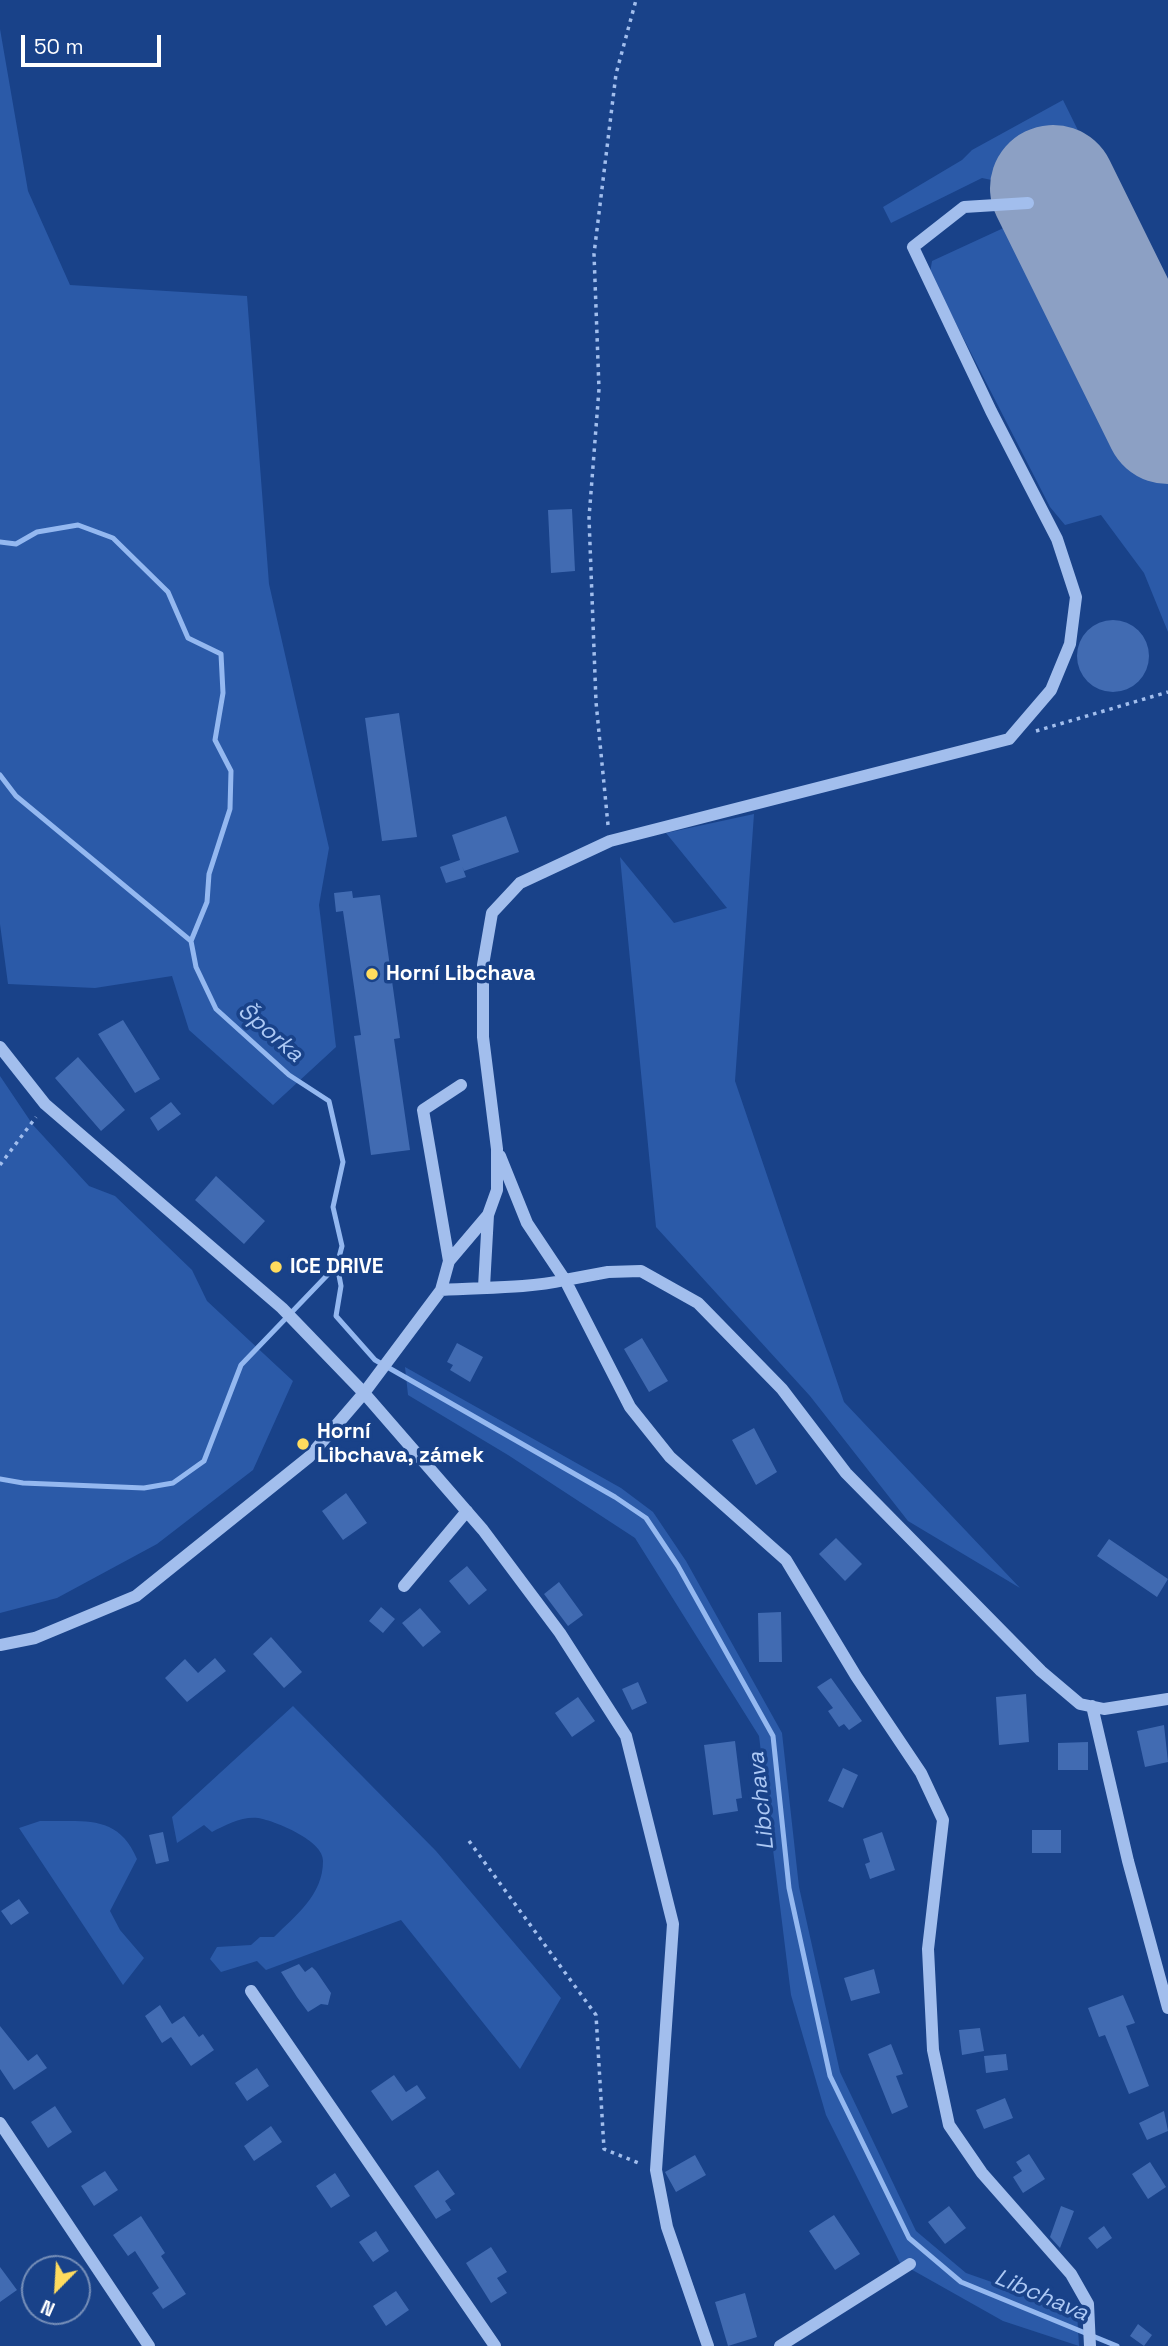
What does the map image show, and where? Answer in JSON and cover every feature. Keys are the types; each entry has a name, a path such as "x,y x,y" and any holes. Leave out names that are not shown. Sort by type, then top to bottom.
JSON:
{"street":[{"path":"484,1287 488,1214 497,1190 497,1149 483,1037 483,965 492,913 520,883 610,841 1009,739 1051,690 1070,644 1076,597 1057,539 991,411 913,247 964,206 1028,203"},
{"path":"0,1047 45,1104 282,1308 364,1393 467,1511 560,1633 626,1736 673,1924 656,2170 667,2227 708,2346"},
{"path":"449,1261 423,1110 461,1085"},
{"path":"497,1149 527,1223 565,1280 630,1407 670,1457 786,1560 856,1676 921,1773 943,1820 940,1870 928,1949 933,2050 949,2125 982,2172 1071,2274 1088,2304 1090,2346"},
{"path":"0,1645 35,1638 136,1597 309,1457 364,1393 441,1290 449,1261 488,1214"},
{"path":"441,1290 484,1287 528,1289 608,1272 641,1271 698,1303 782,1389 846,1473 1041,1671 1080,1704 1104,1709 1168,1699"},
{"path":"404,1586 467,1511"},
{"path":"1091,1706 1128,1861 1168,2008"},
{"path":"251,1991 495,2346"},
{"path":"0,2123 149,2346"},
{"path":"780,2346 910,2264"}],"path":[{"path":"610,841 596,702 589,518 599,389 594,254 615,74 636,0"},
{"path":"1036,731 1168,692"},
{"path":"0,1165 45,1104"},
{"path":"469,1841 596,2015 604,2149 656,2170"}],"shaded area":[{"path":"0,29 28,191 70,285 247,296 269,584 329,848 319,905 336,1047 273,1105 189,1030 172,976 95,988 8,984 0,924"},
{"path":"1063,100 1168,312 1168,375 1069,176 1032,193 1006,183 982,178 891,223 883,207 962,160 972,150"},
{"path":"1010,225 1055,240 1168,467 1168,632 1144,573 1101,515 1065,525 1050,507 930,273 932,261"},
{"path":"754,814 735,1081 844,1402 1020,1588 908,1521 810,1396 656,1227 620,857 674,923 727,908 666,833"},
{"path":"0,1076 33,1125 89,1186 115,1196 192,1270 207,1301 293,1381 253,1470 157,1544 57,1598 0,1613"},
{"path":"405,1367 621,1488 653,1512 686,1561 782,1733 799,1887 840,2072 916,2231 966,2273 1077,2312 1079,2346 1003,2321 900,2263 826,2115 791,1995 759,1736 635,1538 508,1455 408,1395"},
{"path":"293,1706 436,1851 561,1998 520,2069 401,1920 266,1970 257,1961 221,1972 210,1959 217,1947 251,1945 260,1937 274,1937 313,1894 322,1873 323,1861 316,1846 308,1839 276,1823 258,1818 240,1820 212,1832 204,1825 177,1843 172,1817"},
{"path":"40,1821 85,1821 109,1827 129,1844 137,1859 110,1911 120,1930 144,1958 123,1985 19,1828"}],"building":[{"path":"572,509 575,571 551,573 548,510"},
{"path":"1113,620 1133,626 1143,636 1149,656 1143,676 1133,686 1113,692 1093,686 1083,676 1077,656 1083,636 1093,626"},
{"path":"399,713 417,837 382,841 365,718"},
{"path":"506,816 519,852 464,871 462,866 466,877 446,883 440,867 460,860 452,835"},
{"path":"352,891 353,898 380,895 400,1038 394,1039 410,1150 371,1155 354,1036 361,1035 343,911 336,912 334,893"},
{"path":"123,1020 160,1079 135,1093 98,1034"},
{"path":"78,1057 125,1110 101,1131 55,1078"},
{"path":"171,1102 181,1114 158,1131 150,1118"},
{"path":"216,1176 265,1221 244,1244 195,1200"},
{"path":"642,1338 668,1381 649,1392 624,1349"},
{"path":"457,1343 483,1357 470,1382 450,1370 453,1365 447,1362"},
{"path":"754,1428 777,1472 756,1485 732,1440"},
{"path":"346,1493 367,1523 343,1540 322,1511"},
{"path":"836,1538 862,1564 845,1581 819,1554"},
{"path":"1109,1539 1168,1579 1157,1597 1097,1556"},
{"path":"467,1566 487,1590 469,1605 449,1581"},
{"path":"559,1582 583,1615 568,1626 544,1594"},
{"path":"381,1607 395,1619 383,1633 369,1621"},
{"path":"420,1608 441,1632 423,1647 402,1623"},
{"path":"781,1612 782,1662 759,1662 758,1613"},
{"path":"271,1637 302,1672 284,1688 253,1654"},
{"path":"215,1658 226,1671 187,1702 165,1678 185,1659 198,1673"},
{"path":"831,1678 862,1721 849,1730 844,1724 839,1727 828,1711 833,1708 817,1687"},
{"path":"638,1682 647,1703 632,1710 622,1689"},
{"path":"1026,1694 1029,1742 999,1745 996,1697"},
{"path":"578,1697 595,1721 572,1737 555,1713"},
{"path":"1164,1725 1168,1762 1145,1767 1137,1731"},
{"path":"735,1741 742,1798 736,1799 738,1811 713,1815 704,1745"},
{"path":"1088,1742 1088,1770 1058,1770 1058,1743"},
{"path":"843,1768 858,1775 843,1808 828,1801"},
{"path":"1032,1830 1061,1830 1061,1853 1032,1853"},
{"path":"163,1832 169,1861 156,1864 149,1835"},
{"path":"882,1832 895,1870 870,1879 865,1864 870,1862 863,1839"},
{"path":"19,1899 29,1913 11,1925 1,1911"},
{"path":"299,1964 305,1972 312,1967 316,1971 331,1993 328,2005 321,2004 308,2012 297,1997 281,1972"},
{"path":"874,1969 880,1993 851,2001 844,1978"},
{"path":"1123,1995 1135,2023 1126,2026 1149,2086 1129,2094 1105,2035 1099,2037 1088,2008"},
{"path":"160,2005 172,2024 184,2016 199,2037 203,2034 214,2050 191,2066 171,2037 162,2043 145,2016"},
{"path":"0,2026 28,2061 37,2054 47,2068 14,2090 0,2069"},
{"path":"980,2028 984,2051 962,2055 959,2030"},
{"path":"891,2044 903,2074 896,2076 908,2107 892,2114 868,2054"},
{"path":"1006,2054 1008,2070 986,2073 984,2056"},
{"path":"257,2068 269,2086 247,2101 235,2083"},
{"path":"394,2075 406,2092 417,2085 426,2098 392,2121 371,2091"},
{"path":"1005,2098 1013,2118 984,2129 976,2110"},
{"path":"55,2106 72,2132 48,2148 31,2122"},
{"path":"1164,2111 1168,2131 1147,2140 1139,2123"},
{"path":"271,2126 282,2142 254,2161 244,2146"},
{"path":"1029,2154 1045,2179 1023,2193 1013,2177 1022,2171 1016,2162"},
{"path":"695,2155 706,2175 676,2192 665,2172"},
{"path":"1150,2162 1166,2187 1148,2199 1132,2174"},
{"path":"438,2170 455,2194 445,2201 451,2210 436,2219 414,2186"},
{"path":"105,2171 118,2190 94,2206 81,2186"},
{"path":"335,2173 350,2196 331,2208 316,2186"},
{"path":"949,2206 966,2228 945,2244 928,2222"},
{"path":"1061,2206 1074,2211 1060,2248 1050,2237"},
{"path":"834,2215 860,2254 835,2270 809,2231"},
{"path":"141,2216 165,2253 161,2256 186,2294 163,2309 152,2293 159,2288 135,2251 128,2256 113,2235"},
{"path":"1104,2226 1112,2238 1097,2249 1088,2238"},
{"path":"376,2231 389,2251 373,2262 359,2242"},
{"path":"491,2247 507,2272 497,2278 507,2293 491,2303 466,2263"},
{"path":"0,2267 17,2290 0,2302"},
{"path":"396,2291 409,2310 386,2326 373,2306"},
{"path":"745,2293 757,2337 728,2346 715,2302"},
{"path":"1138,2324 1152,2335 1144,2346 1130,2336"}],"waterway":[{"name":"Šporka","path":"0,542 16,544 37,532 78,525 113,538 168,592 188,638 221,654 223,693 215,740 231,771 230,809 209,874 207,902 191,941 196,967 216,1009 289,1075 329,1101 343,1162 333,1207 342,1246 337,1265 241,1365 204,1461 173,1483 144,1488 23,1483 0,1479"},
{"path":"0,775 16,796 191,941"},
{"name":"Libchava","path":"337,1265 341,1286 336,1316 375,1360 615,1497 646,1518 678,1566 773,1736 789,1888 830,2076 909,2238 961,2282 1117,2346"}],"runway":[{"path":"1053,188 1168,421"}],"place":[{"name":"Horní Libchava","path":"372,974"},
{"name":"ICE DRIVE","path":"276,1267"},
{"name":"Horní Libchava, zámek","path":"303,1444"}]}
